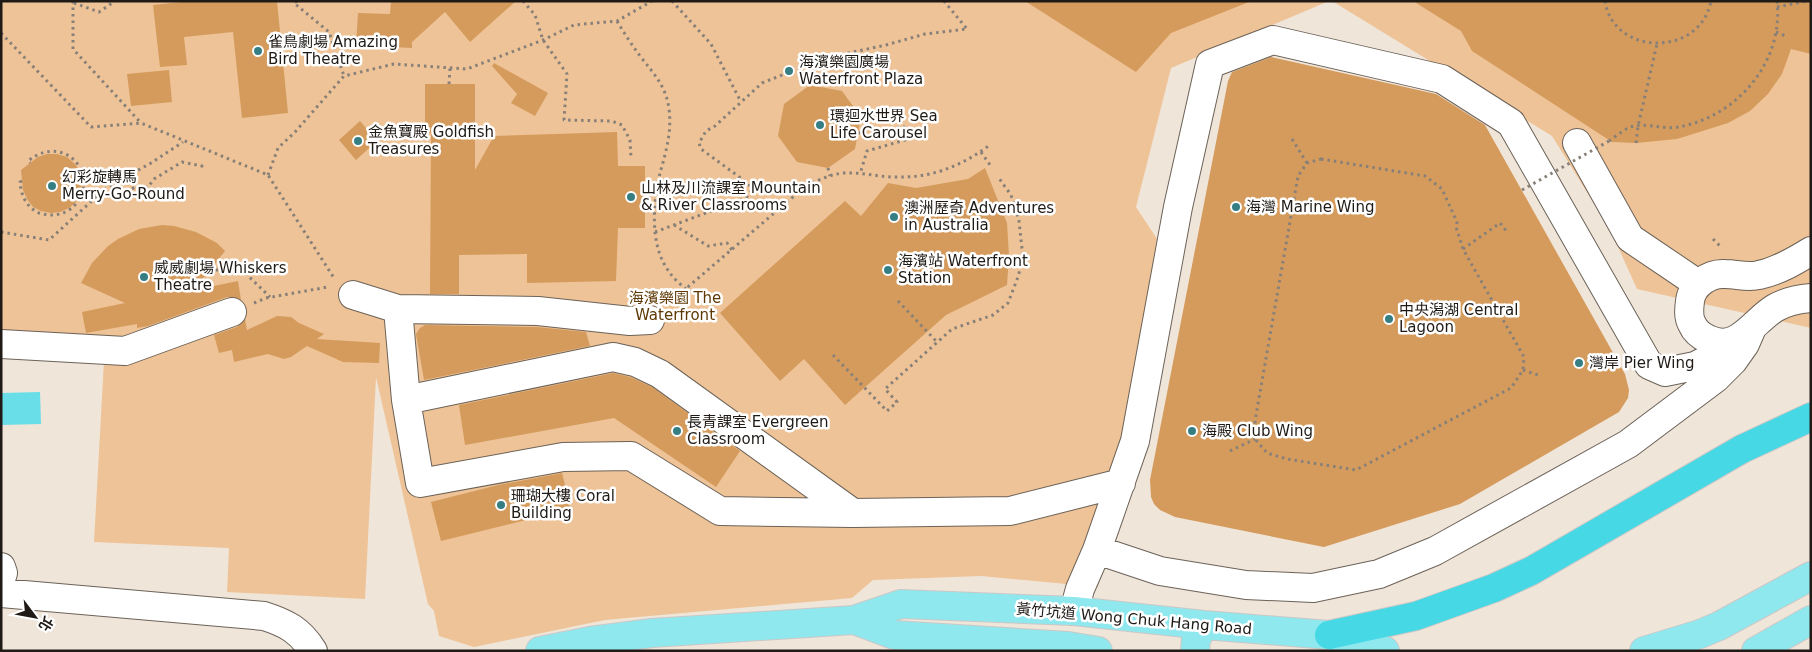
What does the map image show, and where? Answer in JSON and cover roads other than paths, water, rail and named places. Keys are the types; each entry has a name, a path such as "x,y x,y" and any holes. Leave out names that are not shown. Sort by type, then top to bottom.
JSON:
{"highway":[{"path":"1328,635 1416,616 1494,588 1531,571 1742,449 1811,417"}],"main road":[{"path":"1644,651 1700,634 1719,626 1811,576"},
{"name":"黃竹坑道 Wong Chuk Hang Road","path":"540,651 590,641 644,634 854,620 901,604 1074,611 1204,625 1328,635 1385,651"},
{"name":"黃竹坑道 Wong Chuk Hang Road","path":"854,620 894,635 1068,646 1098,651"},
{"path":"1756,651 1811,620"},
{"path":"1195,651 1196,639 1204,625"}],"lane":[{"path":"1074,611 1080,589 1097,550 1135,441 1178,207 1210,64 1273,40 1442,79 1511,123 1649,365 1664,372 1695,366 1715,356 1728,343 1741,338 1776,307 1790,301 1811,298"},
{"path":"1577,143 1630,238 1698,284"},
{"path":"1728,343 1714,342 1701,335 1692,324 1688,310 1690,296 1698,284 1711,276 1765,274 1793,263 1811,251"},
{"path":"346,290 398,309 538,311 640,321 641,336 634,362"},
{"path":"398,309 406,400 420,483 564,456 631,456 720,511 852,513 1010,511 1121,483"},
{"path":"1,344 125,351 232,312"},
{"path":"1097,550 1160,571 1246,585 1314,588 1379,574 1435,551 1628,444 1716,378 1733,361 1745,344 1752,328"},
{"path":"406,400 613,357 634,362 660,374 852,513"},
{"path":"1,567 3,573 1,580"},
{"path":"1,593 264,616 293,628 302,646"}],"water":[{"path":"40,392 41,424 1,425 1,393"}],"place":[{"name":"雀鳥劇場 Amazing Bird Theatre","path":"258,51"},
{"name":"海濱樂園廣場 Waterfront Plaza","path":"789,71"},
{"name":"環迴水世界 Sea Life Carousel","path":"820,125"},
{"name":"金魚寶殿 Goldfish Treasures","path":"358,141"},
{"name":"幻彩旋轉馬 Merry-Go-Round","path":"52,186"},
{"name":"山林及川流課室 Mountain & River Classrooms","path":"631,197"},
{"name":"海灣 Marine Wing","path":"1236,207"},
{"name":"澳洲歷奇 Adventures in Australia","path":"894,217"},
{"name":"海濱站 Waterfront Station","path":"888,270"},
{"name":"威威劇場 Whiskers Theatre","path":"144,277"},
{"name":"中央潟湖 Central Lagoon","path":"1389,319"},
{"name":"灣岸 Pier Wing","path":"1579,363"},
{"name":"長青課室 Evergreen Classroom","path":"677,431"},
{"name":"海殿 Club Wing","path":"1192,431"},
{"name":"珊瑚大樓 Coral Building","path":"501,505"}],"park label":[{"name":"海濱樂園 The Waterfront","path":"675,306"}]}
